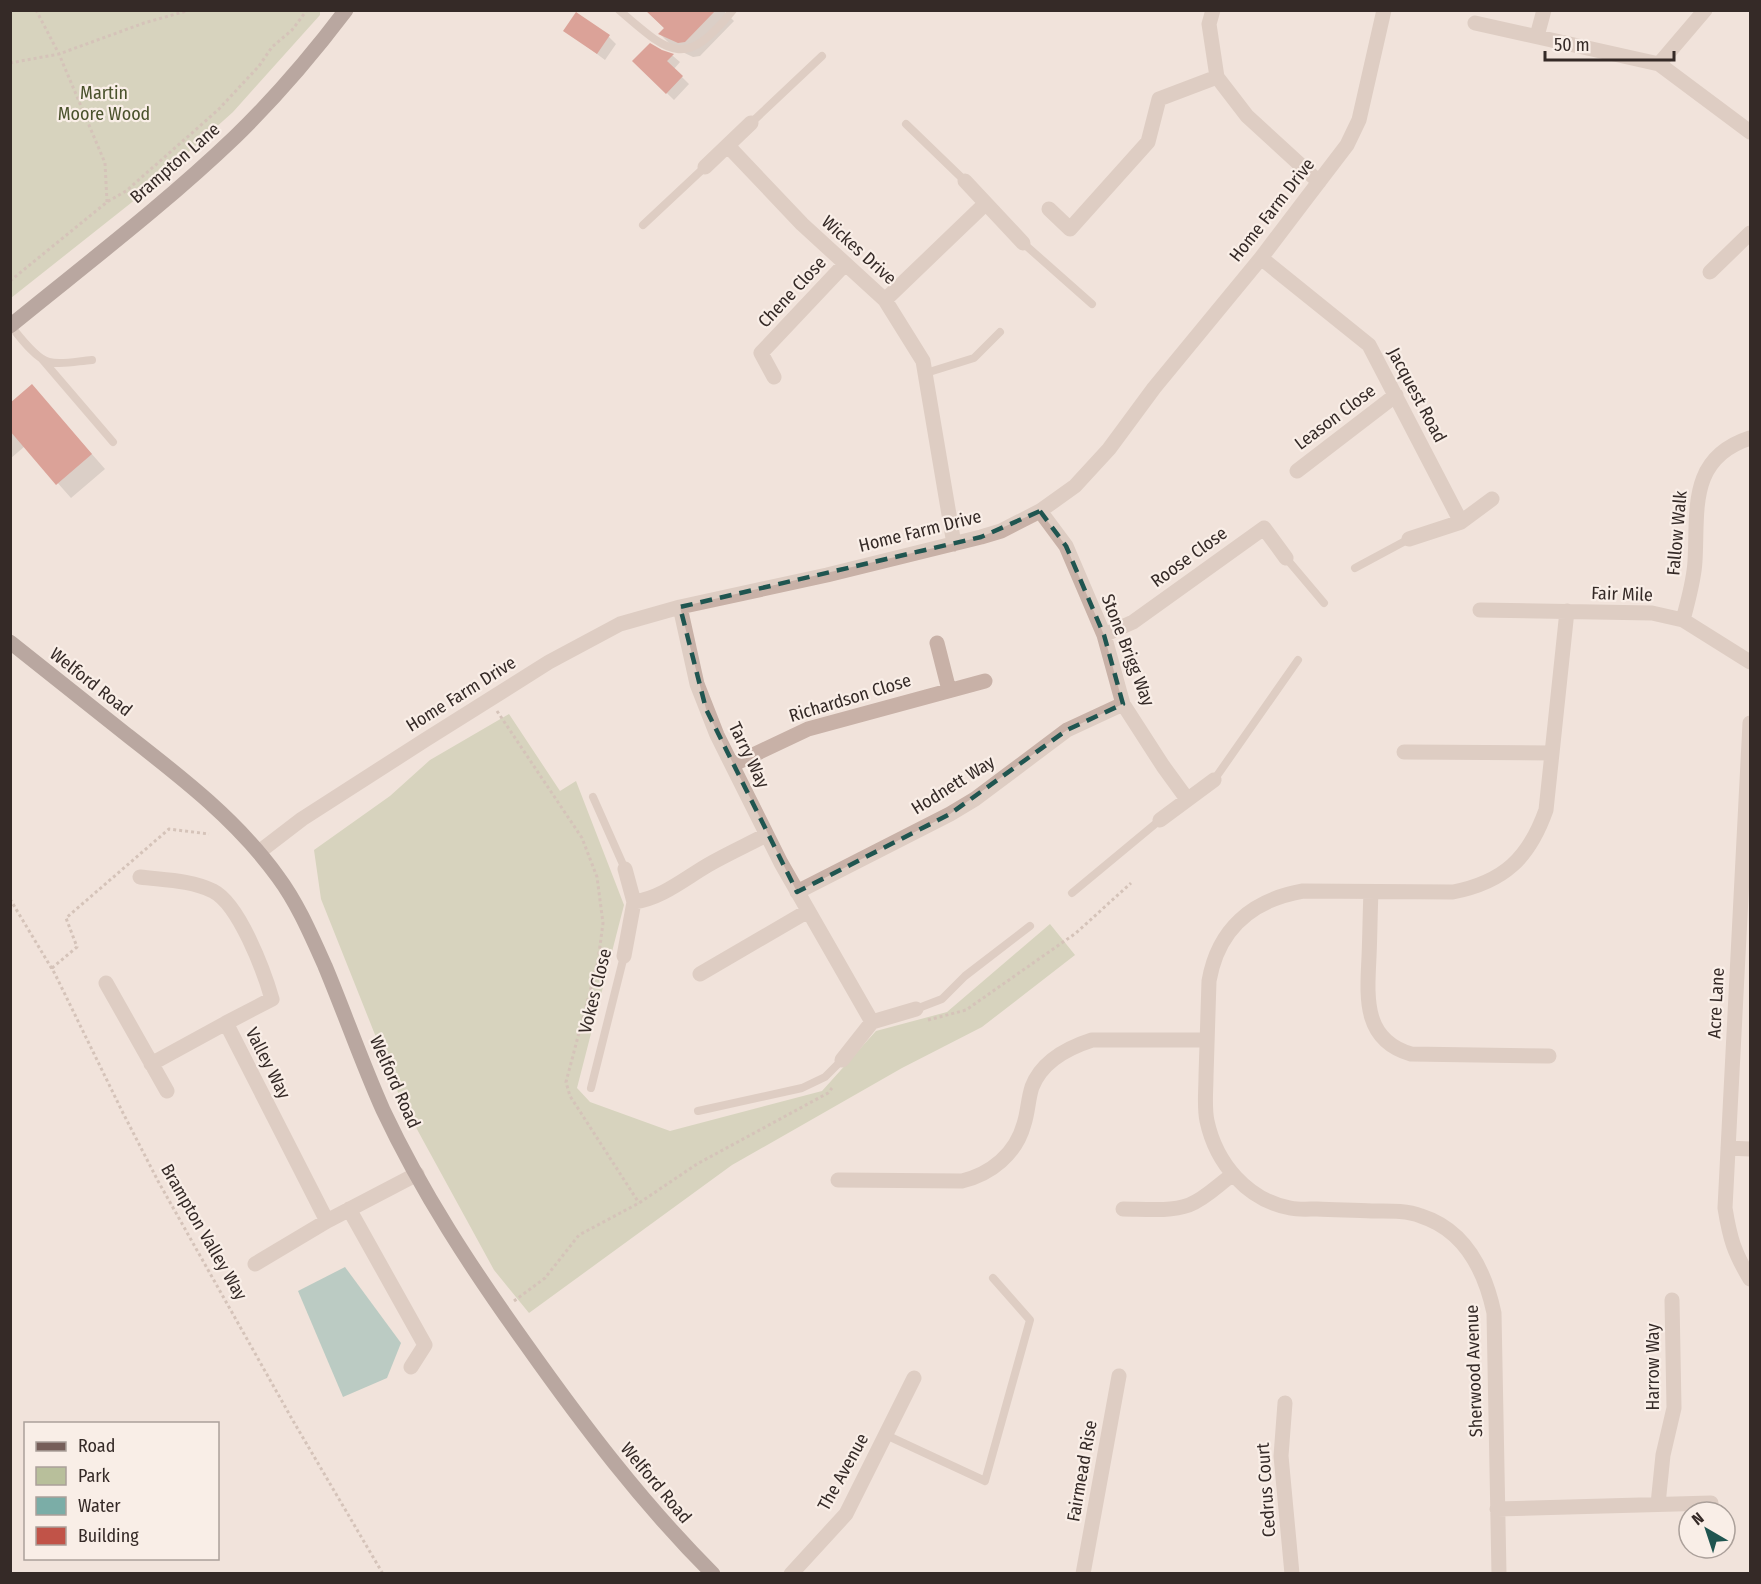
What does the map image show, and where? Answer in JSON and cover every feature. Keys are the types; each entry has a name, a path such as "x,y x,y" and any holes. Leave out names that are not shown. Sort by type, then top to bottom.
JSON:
{"main road":[{"name":"Brampton Lane","path":"11,326 172,194 236,136 293,76 346,10"},
{"name":"Welford Road","path":"10,642 187,782 259,852 296,903 383,1109 417,1174 464,1254 573,1411 616,1467 673,1534 713,1574"}],"street":[{"path":"1213,10 1209,24 1217,77 1246,116 1319,182"},
{"name":"Home Farm Drive","path":"259,852 302,819 549,662 620,624 680,607 817,577 1001,531 1040,511 1075,486 1109,449 1154,388 1261,258 1347,145 1359,120 1383,10"},
{"path":"1537,36 1544,10"},
{"path":"1659,64 1705,10"},
{"path":"1475,23 1659,64 1750,132"},
{"path":"1049,209 1070,229 1148,142 1159,99 1217,77"},
{"path":"705,167 751,123"},
{"name":"Wickes Drive","path":"728,146 802,224 885,300 923,361 954,544"},
{"path":"964,181 1023,243"},
{"path":"885,300 985,204"},
{"path":"1710,272 1750,233"},
{"name":"Jacquest Road","path":"1261,258 1369,345 1461,522"},
{"name":"Chene Close","path":"774,377 761,353 845,264"},
{"name":"Leason Close","path":"1297,471 1396,395"},
{"name":"Fallow Walk","path":"1683,620 1694,571 1696,501 1701,485 1717,457 1750,438"},
{"path":"1409,539 1461,522 1492,500"},
{"name":"Stone Brigg Way","path":"1040,511 1066,546 1104,635 1123,704 1187,799"},
{"name":"Roose Close","path":"1104,635 1133,622 1264,528 1286,558"},
{"name":"Tarry Way","path":"680,607 697,684 710,718 766,835 872,1022"},
{"name":"Fair Mile","path":"1480,610 1652,613 1683,620 1750,662"},
{"name":"Sherwood Avenue","path":"1499,1574 1494,1312 1485,1280 1470,1252 1454,1236 1438,1224 1420,1215 1290,1208 1269,1201 1232,1174 1222,1161 1214,1144 1206,1111 1209,981 1212,960 1233,927 1247,913 1286,894 1303,891 1454,892 1473,888 1495,879 1514,865 1530,847 1540,829 1546,810 1567,611"},
{"path":"937,643 949,690"},
{"name":"Richardson Close","path":"732,765 808,729 985,681"},
{"name":"Hodnett Way","path":"797,892 950,814 1067,730 1123,704"},
{"name":"Acre Lane","path":"1750,723 1748,843 1725,1208 1730,1239 1750,1279"},
{"path":"1404,752 1551,753"},
{"path":"1160,820 1214,780"},
{"path":"634,902 648,900 667,891 709,865 766,835"},
{"name":"Vokes Close","path":"624,956 634,902 625,869"},
{"name":"Valley Way","path":"140,877 192,884 213,891 226,901 259,958 272,999 226,1023 327,1221"},
{"path":"1371,892 1368,1009 1378,1032 1389,1043 1411,1054 1549,1056"},
{"path":"700,974 808,911"},
{"path":"106,983 167,1091"},
{"path":"842,1060 872,1022 916,1009"},
{"path":"152,1064 226,1023"},
{"path":"838,1180 962,1181 978,1177 1005,1158 1016,1142 1024,1126 1032,1087 1043,1069 1056,1055 1092,1040 1207,1040"},
{"path":"1728,1148 1750,1149"},
{"path":"255,1264 327,1221 417,1174"},
{"path":"1123,1209 1172,1208 1188,1205 1203,1197 1232,1174"},
{"path":"349,1209 425,1345 411,1366"},
{"name":"Harrow Way","path":"1658,1504 1663,1455 1674,1408 1672,1300"},
{"name":"Fairmead Rise","path":"1083,1574 1119,1376"},
{"name":"The Avenue","path":"791,1574 846,1514 914,1378"},
{"name":"Cedrus Court","path":"1285,1403 1281,1456 1292,1574"},
{"path":"1497,1509 1677,1504"}],"lane":[{"path":"619,10 651,37 667,47 684,51 695,48 706,39 733,10"},
{"path":"751,123 822,56"},
{"path":"906,124 964,181"},
{"path":"643,225 705,167"},
{"path":"1023,243 1092,304"},
{"path":"11,326 113,442"},
{"path":"926,373 974,358 1000,332"},
{"path":"41,358 48,362 92,360"},
{"path":"1355,568 1409,539"},
{"path":"1286,558 1324,603"},
{"path":"1214,780 1298,660"},
{"name":"Vokes Close","path":"593,797 625,869"},
{"path":"1072,893 1160,820"},
{"path":"916,1009 942,999 965,976 1030,927"},
{"name":"Vokes Close","path":"591,1088 624,956"},
{"path":"698,1111 802,1088 825,1077 842,1060"},
{"path":"886,1435 985,1481 1030,1320 993,1278"}],"path":[{"path":"36,10 59,54 105,163 107,202"},
{"path":"10,63 59,54 144,23 190,10"},
{"path":"10,281 107,202 126,190 218,110 259,66 272,47 292,30 307,10"},
{"path":"490,700 582,838 597,877 603,923 598,961 567,1082 570,1096 639,1203"},
{"path":"52,968 77,947 66,918 144,851 170,829 209,834"},
{"name":"Brampton Valley Way","path":"10,899 52,968 158,1181 210,1269 292,1419 383,1574"}],"highlighted area":[{"path":"1040,511 1066,546 1104,635 1123,704 1067,730 950,814 797,892 706,709 680,607 981,537"}],"green space":[{"name":"Martin Moore Wood","path":"11,10 320,10 320,15 233,112 136,199 11,298"},
{"path":"509,714 560,791 576,781 624,905 577,1088 590,1102 670,1131 822,1091 876,1031 947,1012 1050,924 1075,955 982,1027 902,1068 732,1165 529,1313 494,1270 401,1100 321,899 314,850 390,796 430,760"}],"water":[{"path":"345,1267 401,1343 387,1378 343,1397 298,1291"}],"building":[{"path":"645,10 716,10 685,42 678,43 658,34 664,28"},
{"path":"576,12 610,35 597,54 563,31"},
{"path":"650,43 674,54 667,61 683,76 666,94 632,61"},
{"path":"32,384 92,454 56,485 10,431 10,403"}]}
